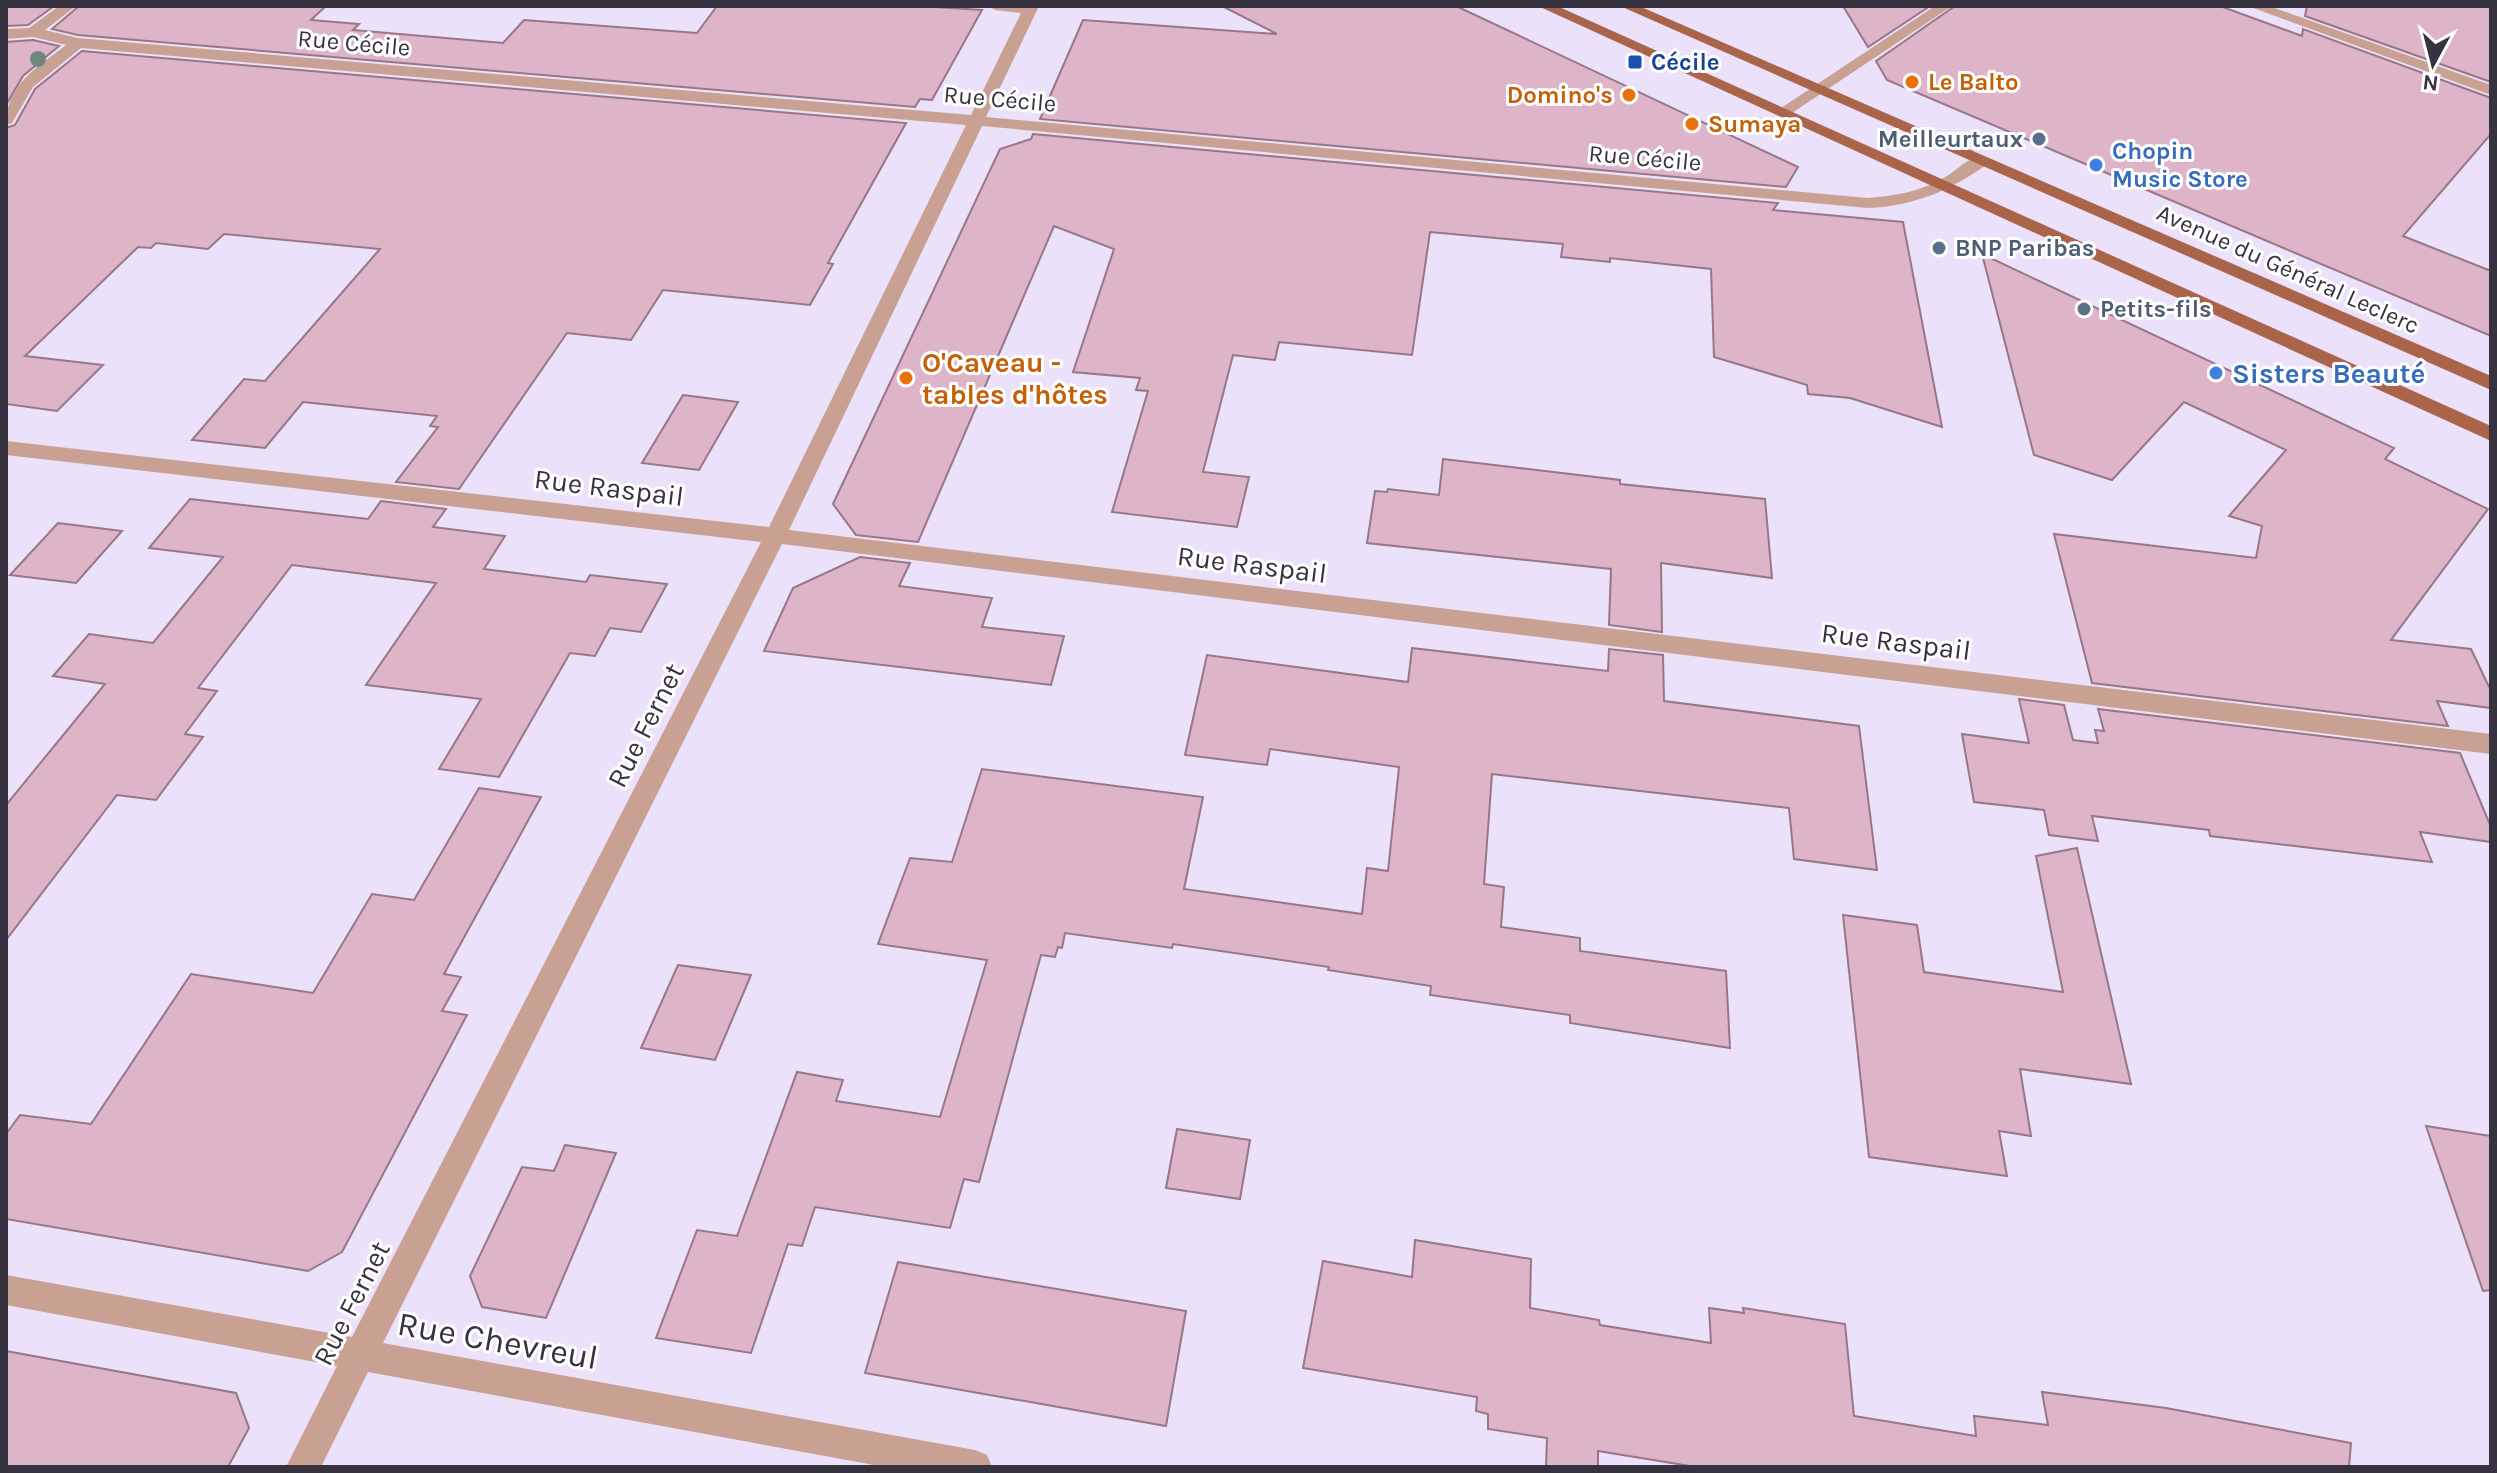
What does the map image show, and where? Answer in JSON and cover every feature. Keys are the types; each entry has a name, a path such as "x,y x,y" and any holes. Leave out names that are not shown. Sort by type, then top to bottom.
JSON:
{"main road":[{"path":"1545,6 2491,434"},
{"name":"Avenue du Général Leclerc","path":"1627,6 2491,384"}],"street":[{"path":"33,32 69,6"},
{"path":"995,6 1032,7"},
{"path":"1783,112 1945,6"},
{"path":"2255,6 2491,90"},
{"name":"Rue Fernet","path":"303,1467 775,536 974,120 1032,7"},
{"name":"Rue Cécile","path":"6,34 33,32 78,43 974,120 1868,203 1909,199 1945,187 1980,161"},
{"path":"6,120 27,84 78,43"},
{"name":"Rue Raspail","path":"6,448 775,536 2491,744"},
{"name":"Rue Chevreul","path":"6,1290 975,1467"}],"building":[{"path":"6,6 54,6 28,25 6,26"},
{"path":"79,6 326,6 311,20 359,24 353,30 503,43 524,20 697,33 717,6 919,6 982,10 932,100 920,99 915,107 78,35 52,29"},
{"path":"1222,6 1456,6 1798,167 1786,187 1040,119 1083,20 1277,34"},
{"path":"1843,6 1930,6 1868,47"},
{"path":"1955,6 2220,6 2302,36 2303,29 2491,98 2491,134 2403,236 2491,271 2491,336 1887,80 1876,61"},
{"path":"2307,6 2491,6 2491,82 2305,16"},
{"path":"33,40 59,46 23,76 6,105 6,42"},
{"path":"82,51 906,123 828,263 833,264 810,305 663,290 631,340 567,333 459,489 396,482 438,427 430,426 437,416 303,402 265,448 192,440 244,379 265,381 380,249 224,234 208,249 156,243 151,248 138,247 25,356 103,365 57,411 6,404 6,128 15,125 35,89"},
{"path":"1033,134 1778,203 1773,210 1903,222 1942,427 1850,398 1808,394 1807,385 1714,357 1711,269 1610,258 1610,262 1561,257 1563,244 1430,232 1412,355 1279,342 1275,360 1233,355 1203,472 1249,477 1237,527 1112,512 1148,391 1136,390 1140,378 1073,372 1114,249 1054,226 918,542 856,535 833,504 1000,149 1031,139"},
{"path":"1982,254 2394,448 2385,459 2488,509 2391,640 2471,649 2491,691 2491,708 2437,701 2448,726 2092,683 2054,534 2256,558 2262,526 2229,516 2286,450 2184,402 2112,480 2034,455"},
{"path":"683,395 738,402 699,470 642,463"},
{"path":"1443,459 1620,480 1620,484 1765,499 1772,578 1661,563 1662,632 1609,625 1611,569 1367,543 1375,491 1387,492 1388,489 1439,495"},
{"path":"190,499 368,519 381,501 446,509 433,527 505,536 484,569 586,582 590,575 667,584 641,632 610,628 595,656 570,653 499,777 439,769 481,699 366,685 436,583 292,565 198,688 217,691 185,734 203,737 156,800 117,795 6,940 6,805 105,684 53,676 89,634 153,643 223,557 149,548"},
{"path":"58,523 122,531 76,583 10,575"},
{"path":"860,557 910,563 899,586 992,598 982,627 1064,636 1051,685 764,651 793,588"},
{"path":"1412,648 1608,671 1609,649 1663,655 1664,701 1859,726 1877,870 1794,859 1789,808 1492,774 1484,884 1504,887 1501,927 1580,938 1580,951 1726,971 1730,1048 1570,1023 1570,1015 1430,995 1431,986 1328,970 1329,967 1173,944 1172,948 1065,933 1062,948 1058,947 1055,957 1041,955 979,1182 964,1179 950,1228 815,1207 802,1246 788,1244 751,1353 656,1338 697,1230 737,1236 797,1072 843,1080 836,1101 940,1117 987,960 878,944 910,858 952,862 982,769 1203,797 1184,889 1362,914 1367,868 1388,871 1399,767 1270,749 1267,765 1185,755 1207,655 1408,682"},
{"path":"2019,699 2064,705 2073,740 2098,743 2095,730 2104,731 2098,709 2460,753 2491,827 2491,842 2420,832 2432,862 2210,836 2209,830 2092,816 2098,841 2049,835 2044,810 1974,802 1962,734 2029,743"},
{"path":"479,788 541,797 444,974 461,977 442,1011 467,1015 342,1252 308,1271 6,1219 6,1134 20,1115 91,1124 191,974 313,993 372,894 414,900"},
{"path":"2077,848 2131,1084 2020,1069 2031,1136 1999,1131 2007,1176 1869,1157 1843,915 1917,925 1924,972 2063,992 2036,856"},
{"path":"678,965 751,975 715,1060 641,1048"},
{"path":"2426,1126 2491,1136 2491,1290 2483,1291"},
{"path":"1177,1129 1250,1140 1240,1199 1166,1188"},
{"path":"565,1145 616,1153 546,1318 482,1307 470,1276 522,1167 554,1171"},
{"path":"1415,1240 1531,1259 1530,1308 1599,1320 1600,1325 1711,1343 1709,1308 1744,1313 1743,1308 1845,1324 1854,1416 1976,1436 1974,1416 2048,1425 2042,1392 2166,1408 2351,1443 2349,1467 1696,1467 1598,1451 1598,1467 1546,1467 1547,1438 1488,1429 1488,1414 1476,1411 1477,1397 1303,1368 1323,1261 1412,1277"},
{"path":"898,1262 1186,1311 1166,1426 865,1373"},
{"path":"6,1351 236,1393 249,1428 228,1467 6,1467"}],"place":[{"name":"Cécile","path":"1635,62"},
{"name":"Le Balto","path":"1912,82"},
{"name":"Domino's","path":"1629,95"},
{"name":"Sumaya","path":"1692,124"},
{"name":"Meilleurtaux","path":"2039,139"},
{"name":"Chopin Music Store","path":"2096,165"},
{"name":"BNP Paribas","path":"1939,248"},
{"name":"Petits-fils","path":"2084,309"},
{"name":"Sisters Beauté","path":"2216,373"},
{"name":"O'Caveau - tables d'hôtes","path":"906,378"}]}
